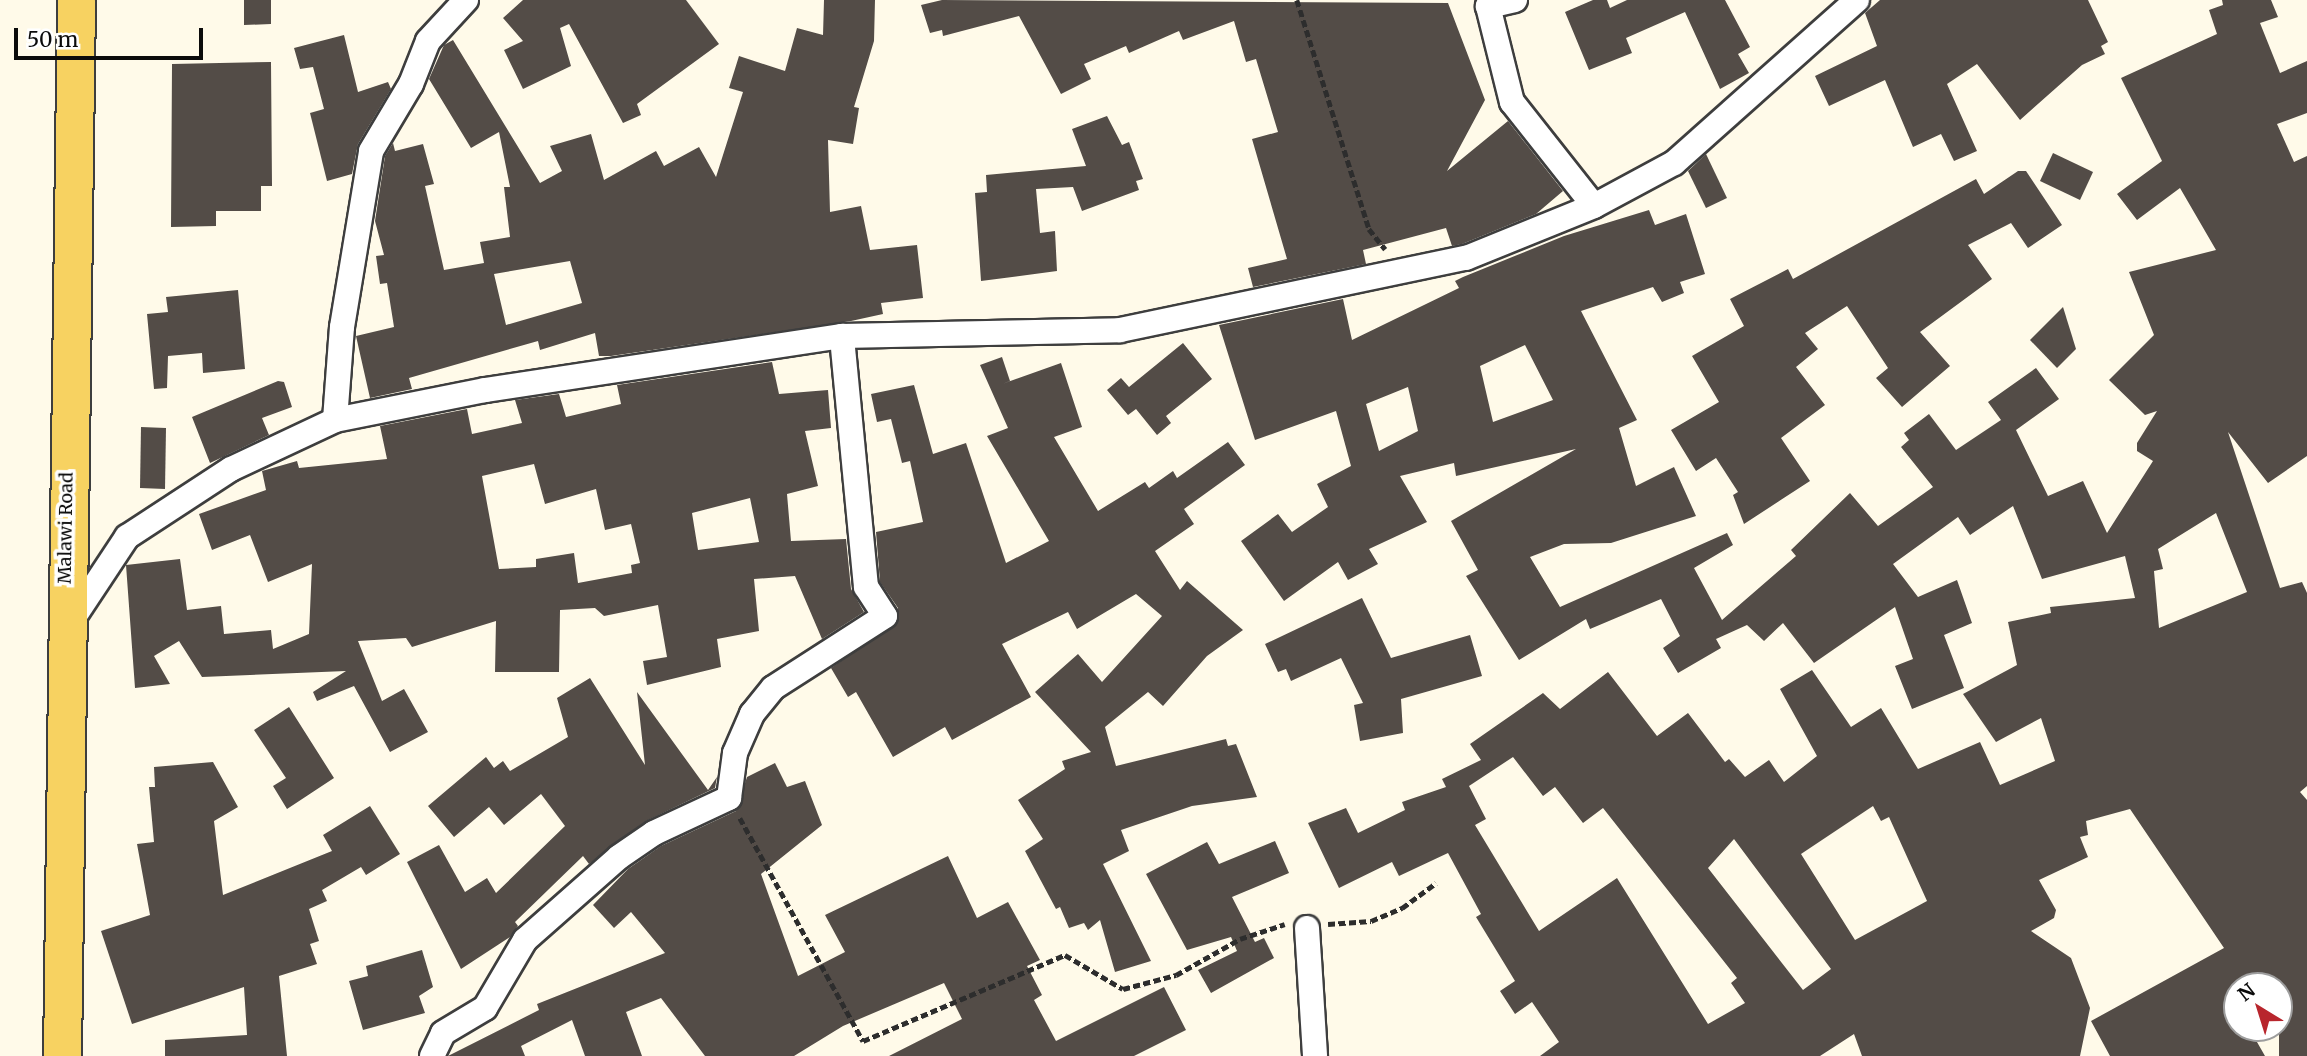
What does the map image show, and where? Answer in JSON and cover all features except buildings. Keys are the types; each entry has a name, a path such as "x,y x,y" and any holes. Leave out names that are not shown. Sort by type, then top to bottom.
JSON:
{"main road":[{"name":"Malawi Road","path":"62,1056 64,632 76,0"}],"street":[{"path":"335,420 342,327 370,151 411,84 428,41 466,0"},
{"path":"1515,0 1488,6 1512,102 1594,206"},
{"path":"64,632 127,537 231,469 335,420 485,390 842,336 1120,330 1466,258 1594,206 1674,163 1857,0"},
{"path":"432,1056 443,1033 485,1008 525,940 619,857 654,833 729,798 735,753 752,715 773,688 885,616 866,587 842,336"},
{"path":"1307,928 1315,1056"}],"path":[{"path":"1297,0 1369,229 1404,271"},
{"path":"729,798 863,1041 1065,955 1123,989 1176,975 1280,923 1307,928 1371,921 1402,908 1436,883"}]}
